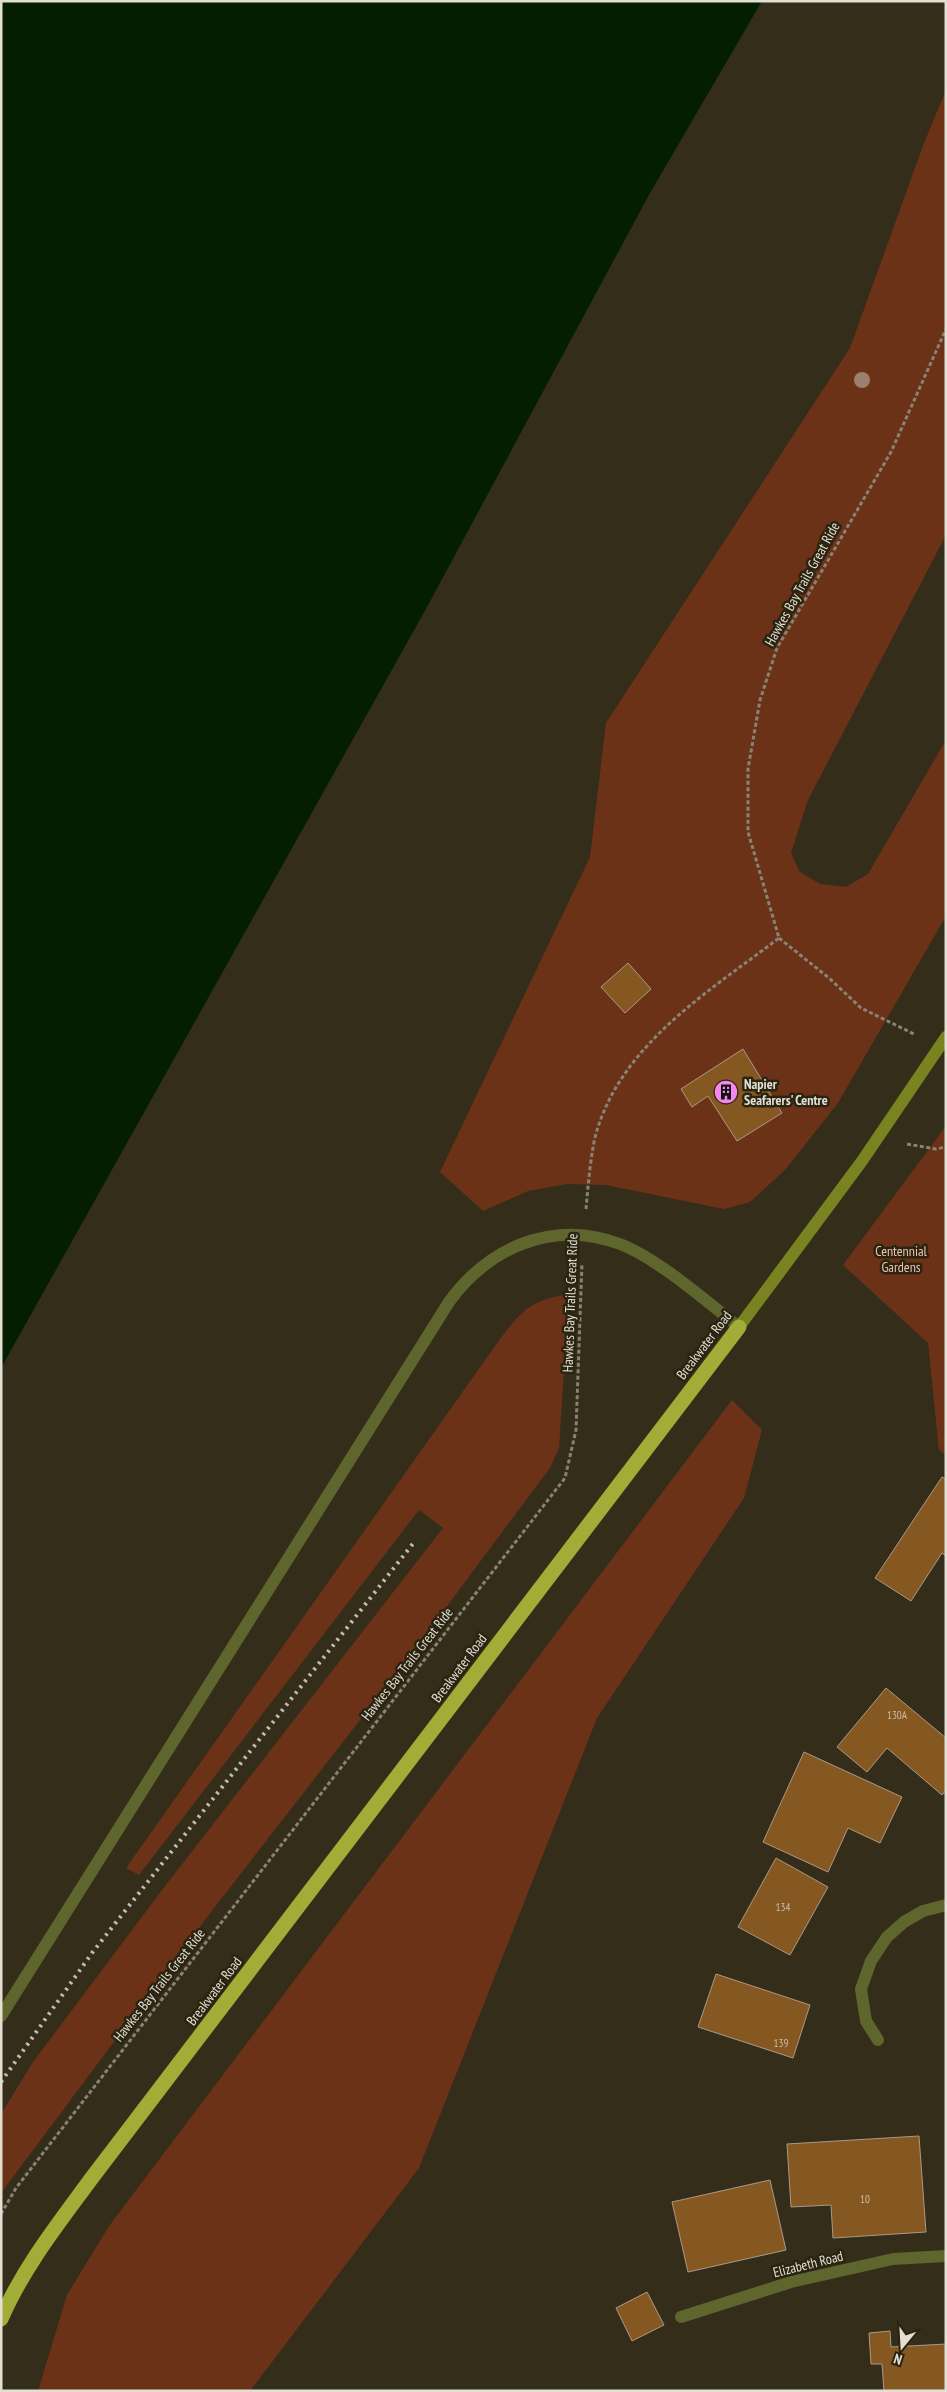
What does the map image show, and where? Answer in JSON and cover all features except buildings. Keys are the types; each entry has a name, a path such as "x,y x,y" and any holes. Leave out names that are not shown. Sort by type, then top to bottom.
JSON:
{"highway":[{"name":"Breakwater Road","path":"1,2320 9,2302 40,2249 91,2179 739,1327"}],"main road":[{"name":"Breakwater Road","path":"739,1327 862,1161 943,1042"}],"street":[{"path":"1,2016 459,1288 484,1263 515,1246 548,1237 583,1236 620,1244 638,1252 739,1327"},
{"path":"878,2040 866,2021 861,1989 870,1961 888,1937 904,1922 923,1911 946,1905"},
{"name":"Elizabeth Road","path":"681,2317 791,2282 893,2259 946,2256"}],"path":[{"name":"Hawkes Bay Trails Great Ride","path":"1,2214 16,2188 566,1478 576,1430 583,1236 598,1127 619,1082 645,1048 675,1018 779,938 748,832 748,768 760,700 777,648 891,452 946,329"},
{"path":"779,938 829,978 861,1008 943,1042"},
{"path":"936,1150 946,1147"}],"green space":[{"path":"946,90 946,535 808,800 791,853 800,872 820,884 846,887 868,874 946,740 946,916 838,1103 785,1170 750,1202 724,1209 606,1185 567,1184 528,1191 483,1211 440,1172 590,857 606,723 850,348 924,143"},
{"name":"Centennial Gardens","path":"946,1126 946,1455 939,1450 928,1343 843,1265"},
{"path":"564,1295 568,1308 559,1448 550,1468 412,1653 211,1912 1,2193 1,2114 33,2062 162,1890 443,1528 419,1510 139,1875 126,1868 500,1339 520,1315 534,1304"},
{"path":"732,1400 762,1430 744,1498 597,1718 419,2168 250,2391 38,2391 67,2295 109,2226"}],"shaded area":[{"path":"1,1 762,1 650,193 427,607 1,1368"}],"railway":[{"path":"1,2082 92,1953 415,1541"}],"place":[{"name":"Napier Seafarers' Centre","path":"726,1092"}]}
